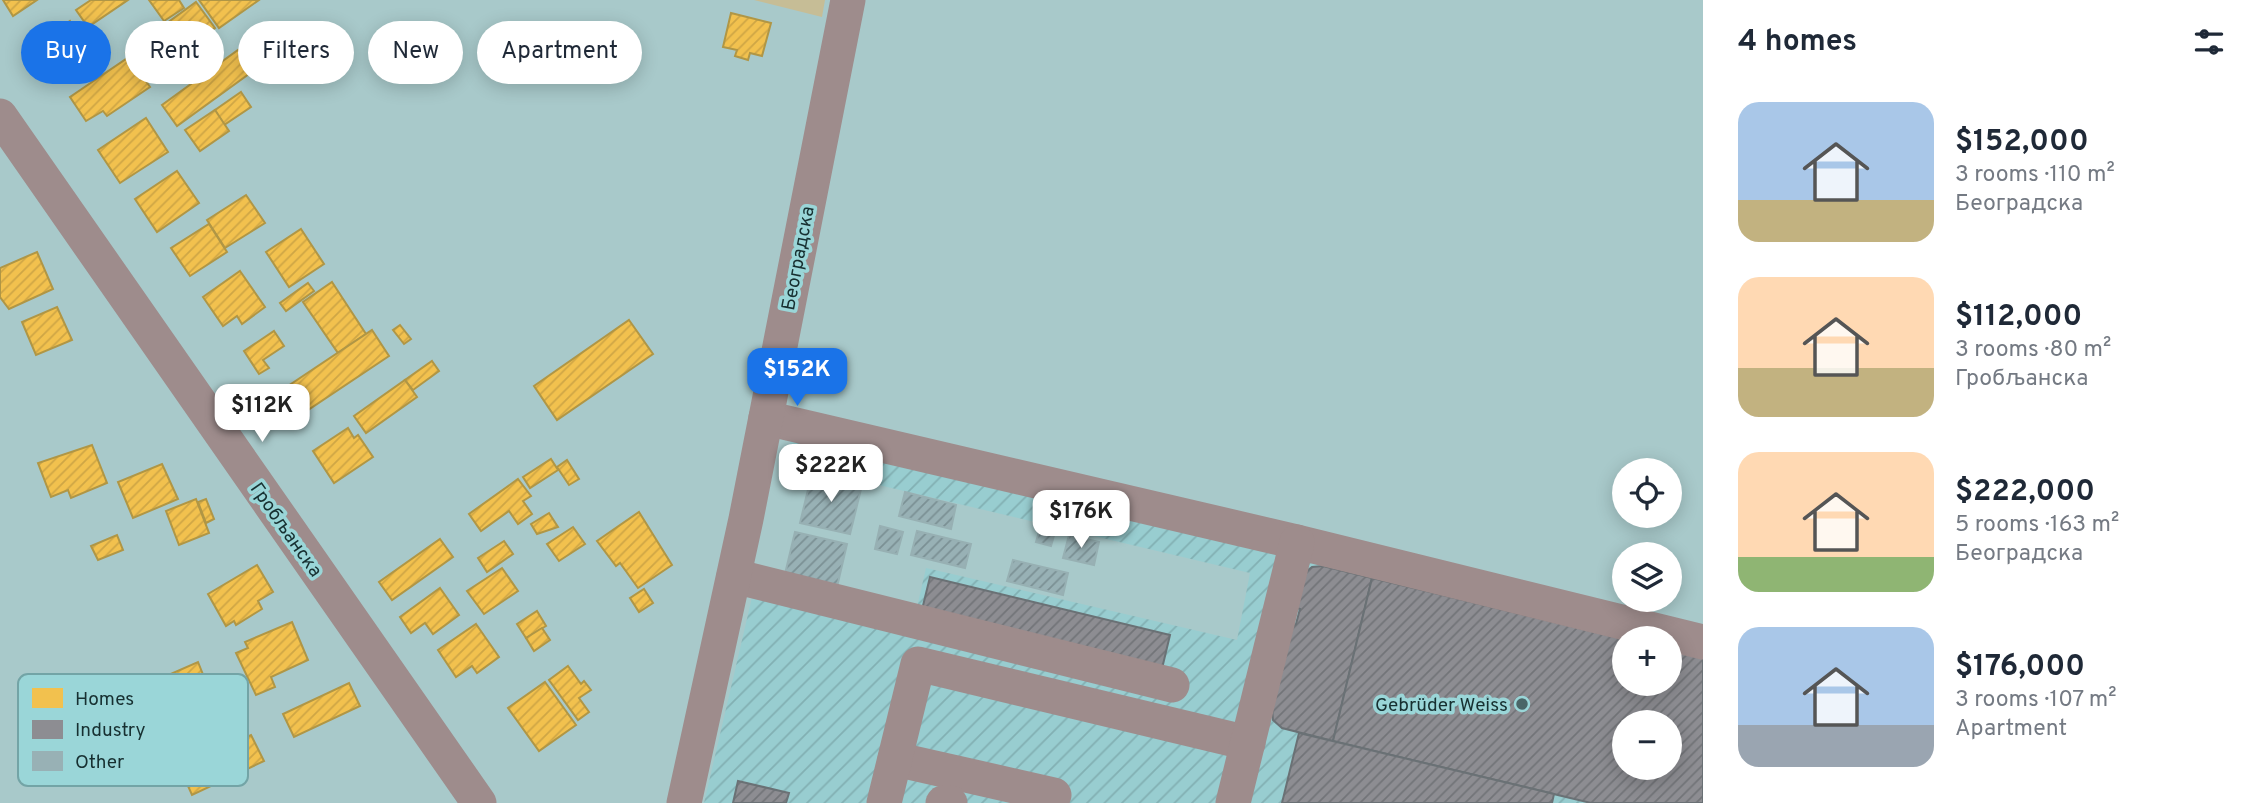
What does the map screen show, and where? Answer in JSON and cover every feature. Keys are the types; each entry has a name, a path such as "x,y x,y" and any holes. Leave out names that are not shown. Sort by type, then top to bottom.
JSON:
{"street":[{"name":"Београдска","path":"684,803 734,576 848,0"},
{"name":"Гробљанска","path":"0,116 479,803"},
{"path":"766,418 1297,542 1703,642"},
{"path":"1233,803 1297,542"},
{"path":"734,576 1172,685"},
{"path":"884,803 918,664 1248,743"},
{"path":"895,759 1054,795"}],"shaded area":[{"path":"754,0 825,0 822,17"},
{"name":"Gebrüder Weiss","path":"796,413 1612,606 1612,612 1636,612 1703,628 1703,803 704,803 756,580 914,620 926,568 1237,640 1250,573 786,463"}],"building: Homes":[{"path":"3,0 37,0 13,16"},
{"path":"91,0 128,0 97,21 84,21 76,10"},
{"path":"149,0 179,0 184,8 164,21"},
{"path":"199,0 259,0 224,24 224,21 214,21"},
{"path":"196,2 210,21 170,21"},
{"path":"731,13 771,23 762,56 750,53 748,60 735,56 737,50 723,47"},
{"path":"238,50 238,82 177,126 162,105 191,84 224,84 224,60"},
{"path":"125,60 125,84 148,84 150,87 107,116 103,111 86,121 70,97 89,84 111,84 111,69"},
{"path":"241,92 251,107 224,125 215,110"},
{"path":"215,110 229,131 200,151 185,130"},
{"path":"146,118 168,152 120,183 98,150"},
{"path":"177,171 199,203 157,232 135,199"},
{"path":"246,195 265,223 225,248 207,220"},
{"path":"209,224 227,252 190,276 171,248"},
{"path":"301,229 324,264 289,287 266,252"},
{"path":"37,252 53,289 9,309 0,297 0,268"},
{"path":"240,271 265,307 242,324 237,316 223,326 203,297"},
{"path":"332,282 366,334 338,353 303,302"},
{"path":"308,283 314,291 286,311 280,303"},
{"path":"57,307 72,340 36,355 22,322"},
{"path":"629,320 653,354 557,420 534,386"},
{"path":"400,325 411,339 404,344 393,330"},
{"path":"372,330 389,356 293,420 276,394"},
{"path":"274,331 284,346 263,360 269,368 259,374 244,351"},
{"path":"432,361 439,371 413,390 405,380"},
{"path":"405,380 417,397 366,433 354,416"},
{"path":"348,428 354,438 358,435 373,457 334,483 313,451"},
{"path":"92,445 107,483 71,498 68,490 51,497 38,463"},
{"path":"551,459 558,470 530,488 523,477"},
{"path":"567,460 579,479 569,485 557,467"},
{"path":"162,464 178,499 133,518 118,482"},
{"path":"518,479 531,496 523,501 532,514 518,524 509,511 481,531 469,514"},
{"path":"196,499 209,533 179,545 166,511"},
{"path":"206,499 214,519 206,523 198,502"},
{"path":"639,512 672,565 638,588 620,563 616,566 597,541"},
{"path":"549,513 558,527 537,534 531,524"},
{"path":"573,527 585,544 559,561 547,544"},
{"path":"117,535 123,550 98,560 91,546"},
{"path":"440,539 453,557 392,600 379,582"},
{"path":"504,541 513,554 487,572 478,558"},
{"path":"257,565 273,592 258,601 262,609 236,625 234,621 226,626 208,594"},
{"path":"502,568 518,591 484,614 467,591"},
{"path":"440,588 459,615 433,634 425,623 411,633 400,617"},
{"path":"644,589 653,603 639,612 630,598"},
{"path":"537,611 546,626 526,638 517,624"},
{"path":"292,622 308,660 271,677 275,687 256,695 236,653 248,648 245,642"},
{"path":"476,624 499,657 477,673 472,666 456,677 438,650"},
{"path":"542,628 550,640 534,651 526,638"},
{"path":"198,662 203,674 171,674"},
{"path":"568,666 581,684 584,681 591,690 579,698 589,712 578,720 549,680"},
{"path":"545,682 576,725 539,751 508,708"},
{"path":"349,683 360,706 294,737 283,714"},
{"path":"251,735 264,761 248,769 248,736"},
{"path":"188,786 211,786 192,795"}],"building: Industry":[{"path":"1323,566 1372,578 1333,741 1282,728 1273,720 1272,707 1287,632 1296,624 1300,609 1296,608 1304,573 1312,567"},
{"path":"930,577 1170,635 1160,677 920,618"},
{"name":"Gebrüder Weiss","path":"1372,578 1612,636 1612,696 1682,696 1682,652 1703,657 1703,803 1591,803 1333,741"},
{"path":"1299,733 1554,794 1552,803 1282,803"},
{"path":"738,781 789,793 786,803 733,803"}],"building: Other":[{"path":"812,473 862,485 850,534 800,523"},
{"path":"905,492 956,505 951,529 899,516"},
{"path":"880,526 903,532 897,554 875,549"},
{"path":"1040,528 1055,532 1051,546 1036,542"},
{"path":"917,531 971,544 965,568 911,555"},
{"path":"795,532 847,544 837,587 785,574"},
{"path":"1069,535 1099,542 1094,565 1063,558"},
{"path":"1013,560 1068,573 1063,595 1007,581"}],"place":[{"name":"Gebrüder Weiss","path":"1522,704"}]}
